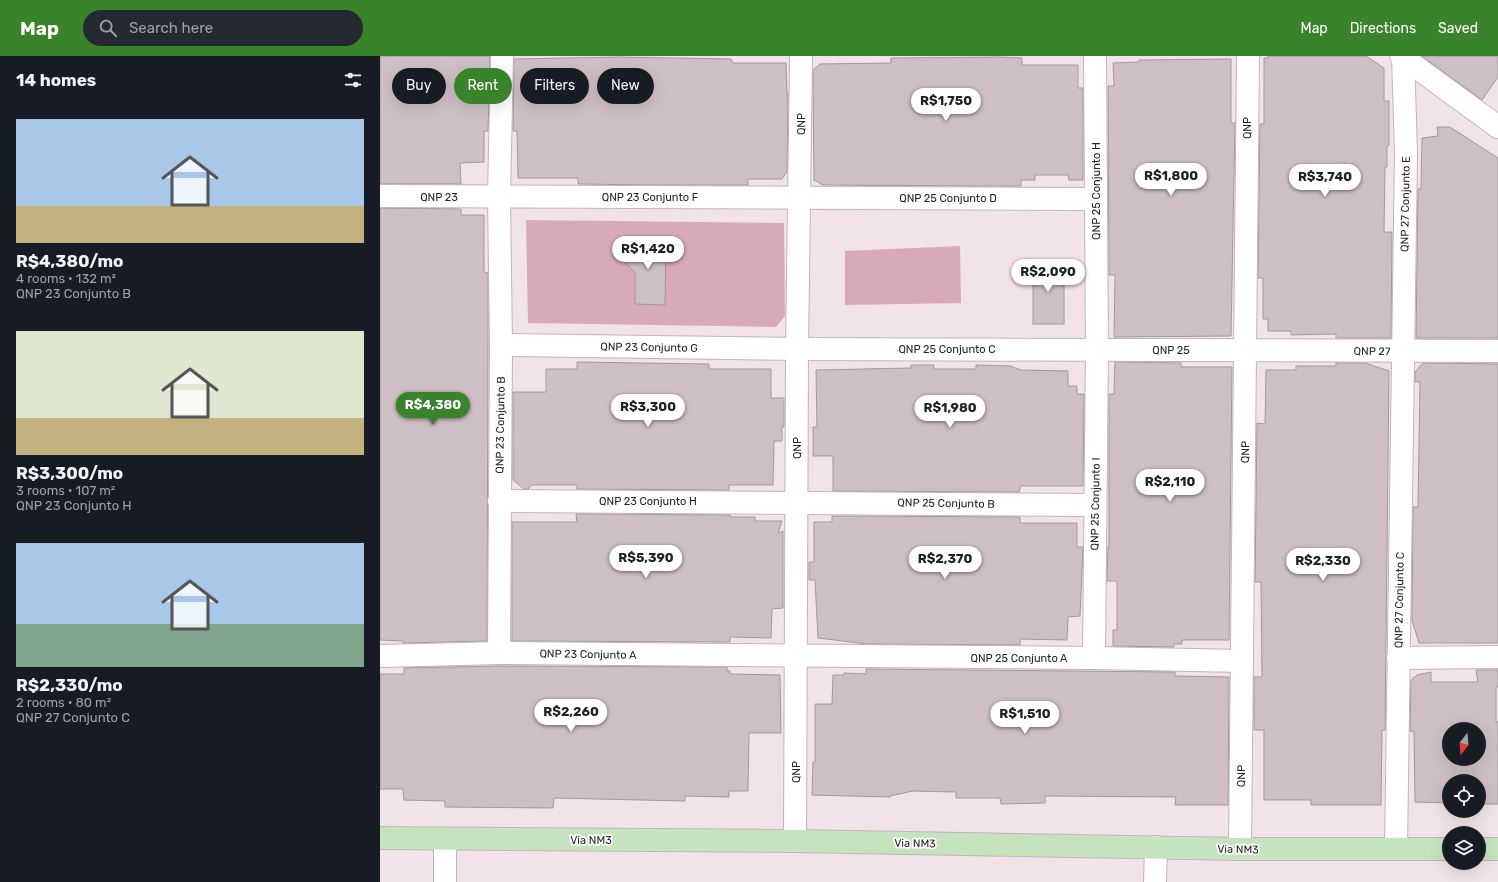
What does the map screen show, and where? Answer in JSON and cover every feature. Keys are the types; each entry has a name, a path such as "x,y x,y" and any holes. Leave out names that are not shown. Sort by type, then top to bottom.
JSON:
{"main road":[{"name":"Via NM3","path":"380,838 795,841 1240,849 1442,849"},
{"path":"1486,849 1498,849"}],"street":[{"name":"QNP 23 Conjunto B","path":"498,653 501,345 499,197 502,56"},
{"name":"QNP","path":"795,841 797,349 801,56"},
{"name":"QNP 25 Conjunto H","path":"1095,56 1097,350"},
{"name":"QNP","path":"1240,849 1248,56"},
{"path":"1402,56 1498,127"},
{"name":"QNP 27 Conjunto E","path":"1402,56 1406,152 1402,351"},
{"name":"QNP 23","path":"380,196 499,197"},
{"name":"QNP 23 Conjunto F","path":"499,197 800,198"},
{"name":"QNP 25 Conjunto D","path":"800,198 1096,199"},
{"name":"QNP 23 Conjunto G","path":"501,345 797,349"},
{"name":"QNP 25 Conjunto C","path":"797,349 1097,350"},
{"name":"QNP 25","path":"1097,350 1246,350"},
{"name":"QNP 25 Conjunto I","path":"1094,658 1097,350"},
{"name":"QNP 27","path":"1246,350 1498,351"},
{"name":"QNP 27 Conjunto C","path":"1396,849 1402,351"},
{"name":"QNP 23 Conjunto H","path":"499,501 797,502"},
{"name":"QNP 25 Conjunto B","path":"797,502 1095,505"},
{"name":"QNP 23 Conjunto A","path":"380,656 498,653 796,656"},
{"name":"QNP 25 Conjunto A","path":"796,656 1094,658 1242,661"},
{"path":"1398,658 1498,657"},
{"path":"445,839 445,882"},
{"path":"1155,882 1156,847"}],"shaded area":[{"path":"526,220 784,223 785,316 776,327 528,323"},
{"path":"960,246 961,303 845,305 845,251"}],"building":[{"path":"380,56 490,56 490,68 454,68 454,104 489,104 488,131 484,131 484,162 460,163 461,184 380,184"},
{"path":"1268,56 1366,56 1384,68 1384,101 1389,101 1389,145 1387,146 1387,167 1385,167 1384,232 1392,232 1391,338 1336,338 1336,334 1291,335 1291,331 1268,331 1268,319 1263,319 1263,278 1258,278 1260,124 1264,124 1264,58 1268,58"},
{"path":"1422,56 1498,56 1498,77 1482,100"},
{"path":"617,57 731,59 733,63 786,63 787,94 788,93 787,172 782,179 748,179 748,185 578,184 578,178 518,178 517,131 513,131 514,59"},
{"path":"891,58 1022,58 1022,65 1078,65 1078,88 1083,88 1083,180 1069,180 1068,175 1035,175 1035,180 1021,180 1021,186 999,186 823,185 814,180 813,70 820,64 891,63"},
{"path":"1231,59 1231,123 1235,123 1231,336 1114,337 1115,275 1109,275 1108,86 1114,86 1113,63 1139,62 1139,60"},
{"path":"1437,127 1450,127 1498,158 1498,338 1416,338 1418,189 1421,189 1422,138 1438,136"},
{"path":"380,208 461,209 461,215 484,215 484,272 488,273 487,641 403,643 403,641 380,640"},
{"path":"631,240 666,240 665,305 635,304 635,273 623,260 623,247"},
{"path":"1033,262 1064,262 1064,324 1033,324"},
{"path":"577,362 709,364 709,369 771,369 771,398 784,398 784,427 782,427 782,441 774,441 773,485 729,485 729,490 577,489 577,485 532,485 528,489 524,489 513,480 513,392 546,392 546,369 577,369"},
{"path":"1115,362 1181,363 1181,367 1232,367 1229,640 1182,640 1182,644 1174,644 1174,647 1113,646 1113,630 1117,630 1117,581 1107,581 1109,546 1109,394 1114,394"},
{"path":"1336,363 1365,363 1389,371 1385,730 1382,730 1381,805 1311,805 1311,800 1264,800 1264,730 1254,730 1254,677 1262,677 1261,582 1255,582 1257,423 1265,424 1266,370 1296,370 1296,366 1336,366"},
{"path":"1423,363 1498,364 1498,643 1419,643 1412,620 1413,507 1418,507 1420,382 1415,382 1415,372"},
{"path":"911,365 934,365 934,369 976,369 976,365 1010,366 1021,370 1068,371 1068,386 1077,386 1077,394 1084,394 1083,486 1021,486 1019,492 833,491 833,456 813,456 813,427 817,427 816,370 911,368"},
{"path":"576,514 730,515 730,517 755,517 755,521 782,521 778,533 783,531 783,608 772,609 771,638 730,637 730,642 512,641 512,522 577,522"},
{"path":"832,516 1020,517 1020,523 1077,523 1077,547 1083,547 1080,616 1068,617 1067,640 1020,639 1020,645 867,644 818,638 815,580 809,580 809,562 814,562 814,522 832,522"},
{"path":"499,666 727,667 727,671 730,671 730,674 780,675 781,733 749,733 748,791 729,791 729,797 685,796 685,801 554,798 553,808 445,807 445,801 404,800 403,789 380,789 380,674 404,674 404,668"},
{"path":"866,669 1175,672 1175,676 1229,677 1228,805 1175,805 1176,797 1045,796 1045,803 1001,804 1000,798 956,798 956,792 913,791 890,797 812,795 813,762 815,762 815,704 832,704 833,675 844,675 844,673 866,674"},
{"path":"1476,670 1498,670 1498,687 1496,687 1496,722 1498,722 1498,804 1486,804 1486,774 1442,774 1442,803 1415,802 1414,732 1410,731 1411,680 1417,675 1431,672 1431,682 1478,682"}]}
